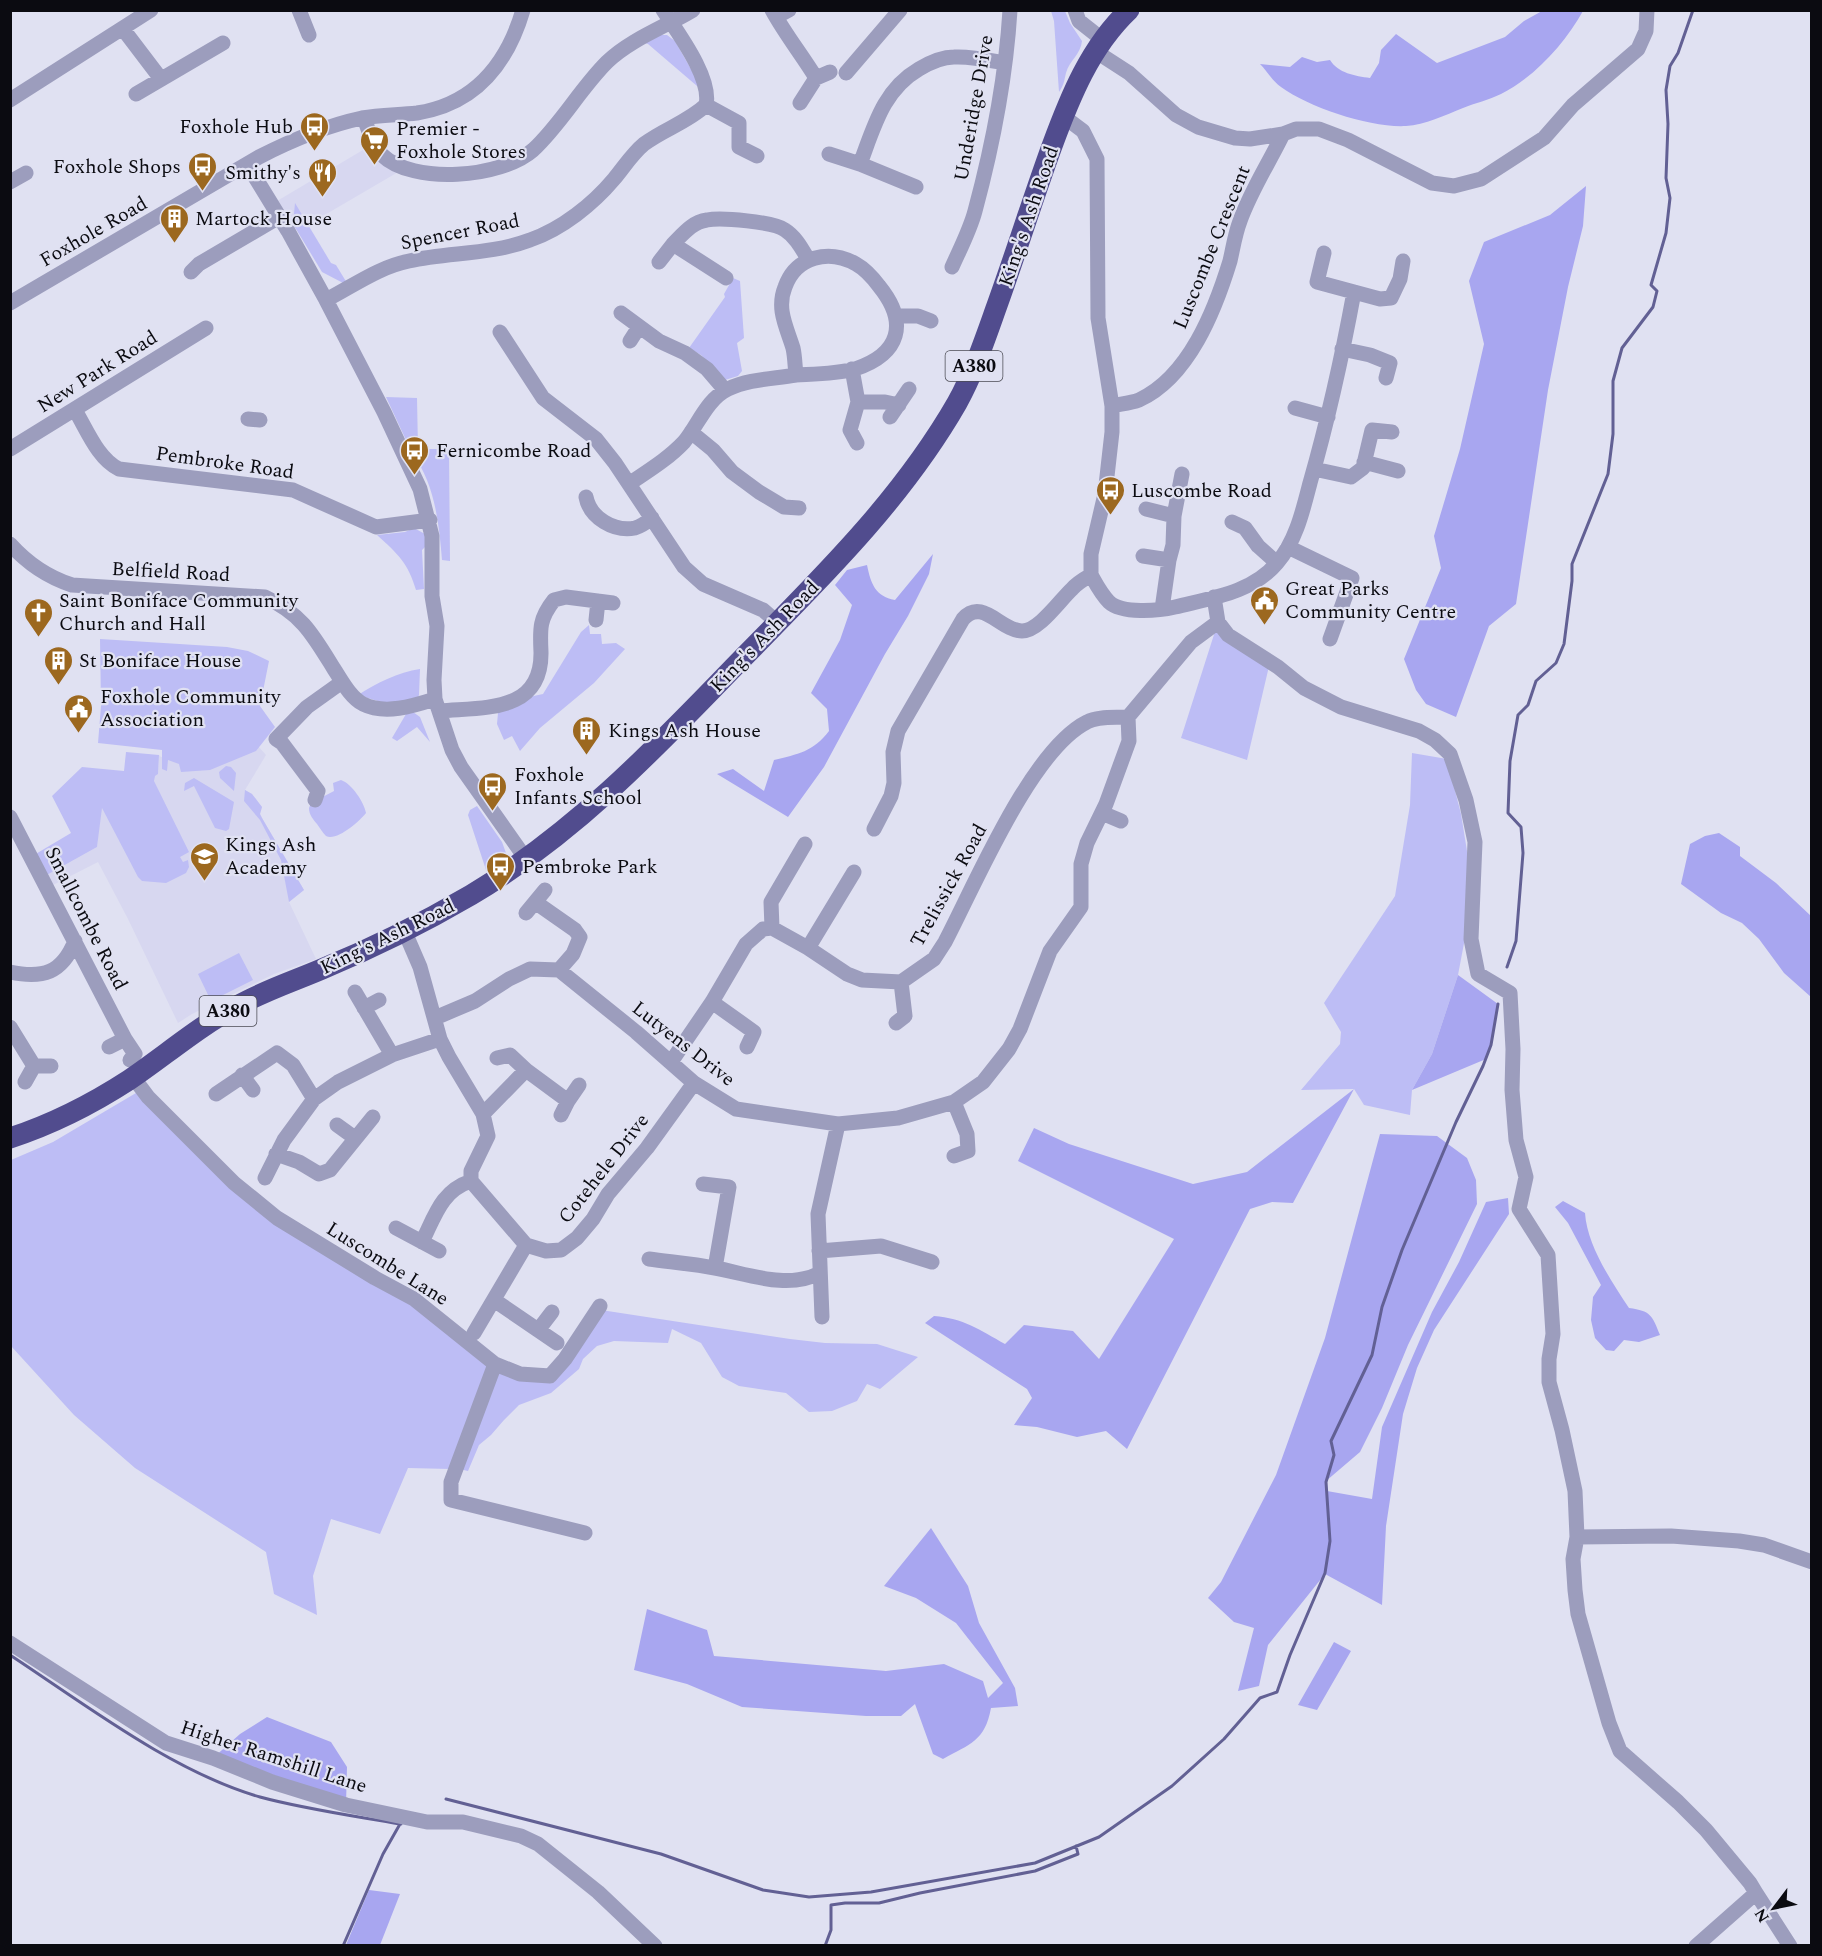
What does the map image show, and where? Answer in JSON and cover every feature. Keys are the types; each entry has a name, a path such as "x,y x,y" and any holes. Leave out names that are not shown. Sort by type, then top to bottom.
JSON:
{"highway":[{"name":"King's Ash Road","path":"10,1138 91,1104 132,1069 184,1040 237,1006 282,983 320,970 405,930 471,895 526,860 594,806 682,722 826,572 901,487 929,449 979,357 1063,116 1099,46 1129,10"}],"street":[{"path":"10,100 151,10"},
{"path":"299,10 309,35"},
{"name":"Foxhole Road","path":"10,303 288,142 313,132 364,118 439,108 461,98 490,76 508,49 519,26 523,10"},
{"path":"364,118 373,144 383,156 405,168 462,176 490,170 513,162 531,151 607,63 667,17 693,10"},
{"path":"846,73 900,10"},
{"name":"Underidge Drive","path":"952,267 981,215 1005,63 1010,10"},
{"path":"1075,10 1079,21 1099,46 1176,115 1198,127 1235,138 1250,139 1283,134 1296,129 1319,129 1348,140 1432,183 1454,186 1480,179 1544,138 1573,105 1638,49 1646,31 1647,10"},
{"path":"779,13 787,37 823,75 800,103"},
{"path":"667,17 706,86 708,96 706,105 740,123 739,147 757,156"},
{"path":"123,29 161,79"},
{"path":"136,94 223,43"},
{"path":"860,164 878,117 891,93 906,76 930,62 952,57 1005,63"},
{"name":"Spencer Road","path":"326,300 372,274 406,261 507,248 551,231 579,213 613,180 644,144 706,105"},
{"path":"1063,116 1083,131 1097,159 1098,318 1112,406 1112,432 1105,494 1091,554 1091,575 1110,603 1128,610 1162,609 1225,596 1248,586 1277,564 1298,525 1314,469 1328,417 1354,292"},
{"name":"Luscombe Crescent","path":"1112,406 1136,401 1159,387 1174,373 1201,335 1211,315 1239,222 1283,134"},
{"path":"829,154 916,187"},
{"path":"247,164 326,300 415,475 430,520 433,558 432,597 437,626 434,680 437,705 452,750 461,767 526,860"},
{"path":"10,182 26,173"},
{"path":"190,272 199,264 279,217"},
{"path":"659,262 691,226 707,219 765,223 785,229 798,242 808,260"},
{"path":"673,244 726,278"},
{"path":"1324,253 1317,282 1380,299 1391,298 1400,279 1403,261"},
{"path":"629,484 663,461 691,432 709,405 725,390 763,379 852,369 871,361 889,348 898,328 897,316 882,290 858,265 833,256 808,260 795,269 784,287 781,312 793,350 796,375"},
{"path":"621,313 639,327 685,353 707,369 725,390"},
{"path":"897,316 918,316 931,321"},
{"name":"New Park Road","path":"10,449 206,327"},
{"path":"630,341 639,327"},
{"path":"500,332 523,355 543,398 596,439 684,567 703,584 763,610 778,623"},
{"path":"1342,349 1370,355 1390,363 1386,378"},
{"path":"847,435 858,402 852,369"},
{"path":"858,402 885,402 894,411 909,389"},
{"path":"1295,408 1328,417"},
{"name":"Pembroke Road","path":"75,410 103,457 110,465 119,469 293,490 376,527 430,520"},
{"path":"1314,469 1351,477 1362,468 1372,429 1392,432"},
{"path":"691,432 713,450 732,472 789,511"},
{"path":"1364,462 1398,471"},
{"path":"1162,609 1182,474"},
{"path":"578,520 587,503 609,525 624,529 637,527 652,518"},
{"path":"1146,509 1174,516"},
{"path":"1232,522 1245,528 1258,546 1277,564"},
{"name":"Belfield Road","path":"10,544 40,571 72,585 265,597 283,606 304,624 355,698 375,708 511,703 530,690 541,669 540,628 554,600 566,597 605,602 596,620"},
{"path":"1288,547 1354,571 1330,639"},
{"path":"1143,556 1169,560"},
{"path":"874,829 893,790 893,752 898,731 968,613 983,612 1015,630 1030,629 1040,622 1072,589 1091,575"},
{"path":"1214,597 1218,622 1228,635 1278,667 1304,688 1341,707 1419,731 1435,740 1450,754 1466,800 1475,842 1471,939 1478,974 1510,993 1513,1049 1512,1090 1516,1140 1526,1177 1519,1209 1548,1256 1553,1334 1549,1359 1549,1382 1575,1491 1577,1537 1574,1559 1578,1614 1609,1723 1620,1751 1706,1830 1750,1883 1791,1946"},
{"path":"1128,717 1191,642 1218,622"},
{"path":"319,793 282,743 276,739 307,707 342,682"},
{"name":"Lutyens Drive","path":"559,970 694,1083 736,1109 838,1124 898,1118 954,1102 983,1082 1009,1049 1020,1029 1050,951 1081,907 1081,864 1087,843 1102,813 1129,741 1128,717"},
{"name":"Trelissick Road","path":"901,982 934,959 1011,814 1048,756 1066,736 1088,721 1128,717"},
{"path":"1102,813 1121,821"},
{"name":"Smallcombe Road","path":"10,817 125,1039 135,1054 132,1069"},
{"path":"772,928 771,902 806,844"},
{"path":"808,948 854,872"},
{"path":"435,1018 475,1002 509,979 531,969 559,970 573,954 580,937 574,930 531,908 545,890"},
{"path":"671,1062 712,1002 746,944 763,929 772,928 847,974 862,980 901,982 906,1020"},
{"path":"405,930 420,966 440,1039 483,1114 488,1136 471,1171 471,1181 526,1245 474,1333"},
{"path":"11,973 28,975 48,973 62,965 69,956 75,941"},
{"path":"355,992 392,1055"},
{"path":"364,1008 379,1000"},
{"path":"712,1002 758,1027 747,1047"},
{"path":"10,1027 34,1066"},
{"path":"109,1047 125,1039"},
{"path":"265,1178 284,1140 314,1099 346,1078 392,1055 440,1039"},
{"path":"216,1094 276,1053 293,1065 314,1099"},
{"path":"497,1058 510,1055 526,1070 568,1101"},
{"path":"34,1066 51,1066"},
{"path":"25,1082 34,1066"},
{"name":"Luscombe Lane","path":"132,1069 148,1097 216,1167 277,1218 414,1299 495,1364"},
{"path":"483,1114 526,1070"},
{"path":"242,1075 253,1090"},
{"name":"Cotehele Drive","path":"526,1245 546,1251 561,1250 577,1238 694,1083"},
{"path":"561,1115 579,1085"},
{"path":"954,1102 967,1134 966,1156"},
{"path":"276,1154 299,1162 319,1174 330,1170 373,1117"},
{"path":"822,1317 818,1214 838,1124"},
{"path":"337,1125 355,1138"},
{"path":"422,1242 442,1200 458,1185 471,1181"},
{"path":"703,1184 729,1187 716,1268"},
{"path":"396,1228 439,1251"},
{"path":"819,1251 881,1246 932,1262"},
{"path":"651,1259 716,1268 749,1277 792,1281 808,1280 820,1273"},
{"path":"494,1300 557,1343"},
{"path":"585,1533 451,1500 451,1482 495,1364 520,1374 550,1376 565,1359 600,1306"},
{"path":"539,1329 552,1312"},
{"path":"1577,1537 1671,1536 1739,1541 1764,1545 1812,1562"},
{"name":"Higher Ramshill Lane","path":"10,1643 166,1743 213,1758 272,1782 346,1805 427,1822 463,1822 521,1836 538,1844 598,1892 655,1946"},
{"path":"1695,1946 1756,1893"}],"shaded area":[{"path":"1051,11 1065,11 1082,41 1080,50 1068,69 1059,92 1054,21"},
{"path":"1542,11 1583,11 1558,47 1537,69 1514,87 1492,98 1420,124 1392,126 1376,124 1324,109 1281,87 1260,64 1290,67 1302,57 1317,62 1330,60 1342,71 1370,78 1379,63 1381,50 1396,34 1437,63 1505,37 1524,21"},
{"path":"659,35 667,35 675,41 704,92 648,44 642,42"},
{"path":"373,144 405,168 299,230 288,231 272,204"},
{"path":"1586,186 1583,226 1568,287 1548,390 1516,604 1489,626 1456,717 1426,704 1416,690 1404,659 1441,568 1434,536 1460,449 1484,344 1469,281 1484,242 1550,215"},
{"path":"295,203 331,263 336,265 347,283 322,272 293,224"},
{"path":"733,278 740,281 744,338 737,343 742,371 738,376 725,380 701,355 689,348 725,297 724,294"},
{"path":"386,397 417,398 418,449 449,449 450,561 442,560 437,518 426,478"},
{"path":"414,528 425,534 427,545 422,550 424,589 416,590 401,559 377,535 405,532"},
{"path":"933,554 929,574 908,616 824,767 788,817 717,774 733,769 764,791 774,760 811,748 823,738 829,731 827,709 811,693 840,640 852,605 835,585 847,570 867,565 870,578 878,592 895,600"},
{"path":"1218,622 1270,662 1247,760 1181,738"},
{"path":"589,625 590,634 601,634 602,644 616,643 625,649 594,683 540,728 520,751 512,736 504,740 497,724 498,713 529,697 543,694 581,632"},
{"path":"100,639 227,647 248,651 269,661 260,706 275,727 256,751 210,770 181,772 179,764 168,760 167,771 162,769 162,750 98,743 101,706"},
{"path":"420,669 417,700 384,703 358,695 388,679"},
{"path":"413,712 420,717 430,742 417,727 397,741 392,738 406,714"},
{"name":"Kings Ash Academy","path":"258,746 266,755 245,790 252,794 262,807 260,814 262,818 304,890 289,902 316,959 274,974 178,1023 98,862 51,886 45,876 97,847 101,806 158,774 159,755 178,758"},
{"path":"126,752 159,755 158,774 154,781 189,852 180,857 183,862 188,860 189,867 186,873 166,883 142,881 102,808 97,847 45,876 34,855 71,833 52,796 82,767 124,771"},
{"path":"1412,753 1447,759 1461,814 1470,892 1458,975 1432,1054 1412,1090 1410,1115 1364,1105 1354,1089 1301,1090 1340,1044 1341,1032 1324,1003 1395,896 1410,805"},
{"path":"226,766 231,767 236,773 234,791 220,778 219,772"},
{"path":"194,778 234,802 229,829 226,831 215,828 194,786 184,791 185,783"},
{"path":"341,780 357,794 366,813 348,830 330,837 326,836 313,819 309,808 311,803 334,791 333,783"},
{"path":"245,790 252,794 262,807 260,814 262,818 304,890 289,902 281,860 260,820 244,801"},
{"path":"477,806 502,842 506,853 500,862 486,870 468,815 470,810"},
{"path":"1719,833 1740,847 1740,856 1776,883 1811,916 1811,997 1784,973 1759,939 1742,923 1721,913 1681,884 1690,844 1705,836"},
{"path":"239,953 253,980 211,1001 198,974"},
{"path":"1458,975 1498,1004 1491,1045 1486,1059 1412,1090 1432,1054"},
{"path":"1354,1089 1293,1203 1272,1202 1250,1209 1127,1449 1106,1431 1077,1437 1037,1427 1014,1425 1032,1398 1027,1389 925,1323 934,1316 954,1319 1005,1344 1024,1325 1073,1331 1099,1359 1174,1239 1018,1161 1034,1128 1069,1144 1193,1184 1247,1172"},
{"path":"136,1093 231,1187 411,1304 488,1366 450,1469 408,1468 380,1534 331,1519 313,1576 317,1615 274,1594 266,1552 135,1468 74,1415 11,1346 11,1160 53,1142"},
{"path":"1380,1134 1437,1136 1467,1158 1476,1180 1477,1204 1408,1345 1382,1408 1360,1452 1326,1481 1327,1491 1372,1499 1382,1427 1432,1312 1459,1262 1486,1202 1508,1198 1509,1214 1434,1330 1417,1368 1403,1414 1386,1526 1382,1605 1325,1574 1268,1645 1259,1686 1238,1691 1254,1628 1234,1622 1208,1598 1221,1582 1276,1475 1325,1338"},
{"path":"1563,1201 1585,1213 1590,1238 1615,1286 1629,1308 1650,1315 1660,1335 1639,1342 1624,1340 1614,1351 1606,1350 1595,1338 1591,1320 1593,1297 1601,1285 1568,1223 1555,1207"},
{"path":"601,1310 790,1339 825,1343 877,1344 918,1357 880,1389 867,1384 857,1401 832,1411 809,1412 786,1393 739,1386 722,1377 701,1343 672,1329 668,1343 614,1341 597,1346 583,1359 579,1369 551,1393 519,1405 479,1445 468,1471 459,1469 496,1367 549,1379"},
{"path":"931,1528 968,1586 979,1623 1015,1688 1018,1706 991,1708 985,1728 980,1735 968,1745 943,1759 933,1754 915,1704 901,1716 866,1716 742,1707 687,1684 634,1670 647,1609 707,1630 714,1656 886,1671 944,1664 983,1681 988,1698 1003,1683 956,1623 916,1598 884,1586"},
{"path":"1334,1642 1351,1651 1317,1710 1298,1705"},
{"path":"267,1717 331,1742 347,1767 346,1805 213,1758 240,1734"},
{"path":"369,1890 400,1894 380,1945 346,1945"}],"waterway":[{"path":"1507,967 1516,941 1523,853 1521,827 1508,813 1510,761 1518,715 1528,705 1536,681 1556,663 1564,644 1572,564 1608,474 1613,434 1613,381 1622,348 1653,307 1657,291 1651,285 1666,233 1670,198 1666,178 1668,124 1666,90 1670,66 1678,53 1693,10"},
{"path":"446,1799 661,1854 763,1890 809,1897 871,1892 1035,1863 1099,1837 1172,1786 1224,1739 1260,1698 1277,1692 1325,1573 1330,1541 1326,1482 1334,1455 1331,1441 1372,1355 1382,1307 1402,1250 1456,1122 1483,1066 1491,1045 1498,1004"},
{"path":"10,1655 131,1735 227,1786 294,1805 400,1824"},
{"path":"343,1946 383,1854 401,1824"},
{"path":"825,1946 831,1930 831,1905 879,1903 1035,1871 1078,1854 1076,1846"}],"place":[{"name":"Foxhole Hub","path":"314,152"},
{"name":"Premier - Foxhole Stores","path":"375,166"},
{"name":"Foxhole Shops","path":"202,192"},
{"name":"Smithy's","path":"322,198"},
{"name":"Martock House","path":"174,244"},
{"name":"Fernicombe Road","path":"415,476"},
{"name":"Luscombe Road","path":"1110,516"},
{"name":"Great Parks Community Centre","path":"1264,626"},
{"name":"Saint Boniface Community Church and Hall","path":"38,638"},
{"name":"St Boniface House","path":"58,686"},
{"name":"Foxhole Community Association","path":"79,734"},
{"name":"Kings Ash House","path":"587,756"},
{"name":"Foxhole Infants School","path":"493,812"},
{"name":"Kings Ash Academy","path":"204,882"},
{"name":"Pembroke Park","path":"501,892"}]}
